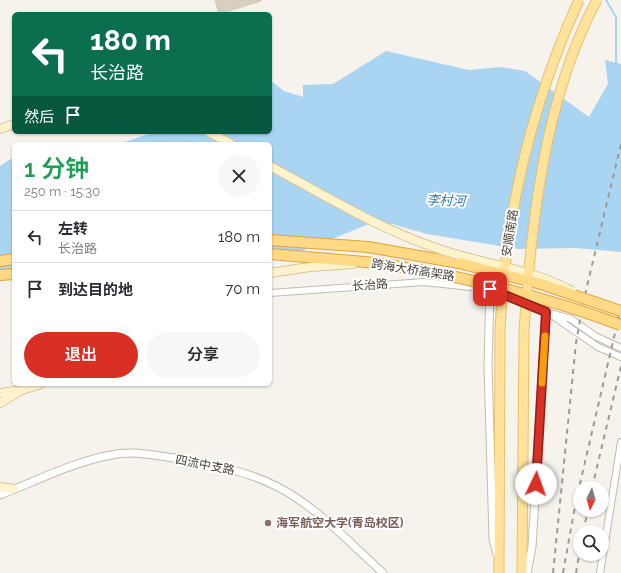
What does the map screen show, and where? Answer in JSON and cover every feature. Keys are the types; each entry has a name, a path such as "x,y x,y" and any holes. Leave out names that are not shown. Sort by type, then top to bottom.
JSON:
{"highway":[{"name":"跨海大桥高架路","path":"272,240 368,247 459,263 513,276 581,296 621,310"},
{"name":"跨海大桥高架路","path":"272,254 376,263 473,280 541,298 621,325"},
{"path":"0,261 12,259"},
{"path":"0,276 12,274"}],"main road":[{"name":"安顺南路","path":"499,573 500,330 505,262 511,221 522,167 545,82 560,42 579,0"},
{"name":"安顺南路","path":"522,573 524,331 531,252 542,175 552,124 562,87 579,40 598,0"},
{"path":"0,129 12,125"},
{"path":"213,134 227,142"},
{"path":"272,167 342,206 413,240 437,249 515,270 561,285 581,296"},
{"path":"272,273 310,267 376,263"},
{"path":"0,393 22,390 35,386"},
{"path":"0,403 22,390"},
{"path":"0,486 14,489"}],"street":[{"name":"长治路","path":"272,293 424,282 490,289 546,312 571,319 595,336 621,348"},
{"path":"490,289 488,366 493,539 500,561"},
{"path":"546,312 598,347 621,357"},
{"path":"528,573 532,547 546,312"},
{"path":"600,573 621,442"},
{"name":"四流中支路","path":"0,495 72,466 126,452 219,466 252,475 278,487 301,501 384,573"}],"water":[{"name":"李村河","path":"386,51 469,70 500,67 525,71 589,117 608,84 605,60 621,64 621,252 576,248 518,249 427,234 392,224 374,222 297,253 272,258 272,142 124,142 149,134 272,134 272,82 284,91 303,97 303,85 333,84"},
{"path":"12,158 12,273 0,277 0,166"}],"building":[{"path":"215,0 261,0 225,12 218,12"}],"waterway":[{"path":"606,0 616,17 616,64"}],"railway":[{"path":"553,573 576,343 583,303 621,144"},
{"path":"563,573 576,501 621,307"},
{"path":"594,481 621,366"},
{"path":"585,525 586,517"},
{"path":"576,573 578,561"}],"slow traffic":[{"path":"542,383 545,336"}],"place":[{"name":"海军航空大学(青岛校区)","path":"268,523"}],"route":[{"path":"490,289 546,312 536,484"}]}
